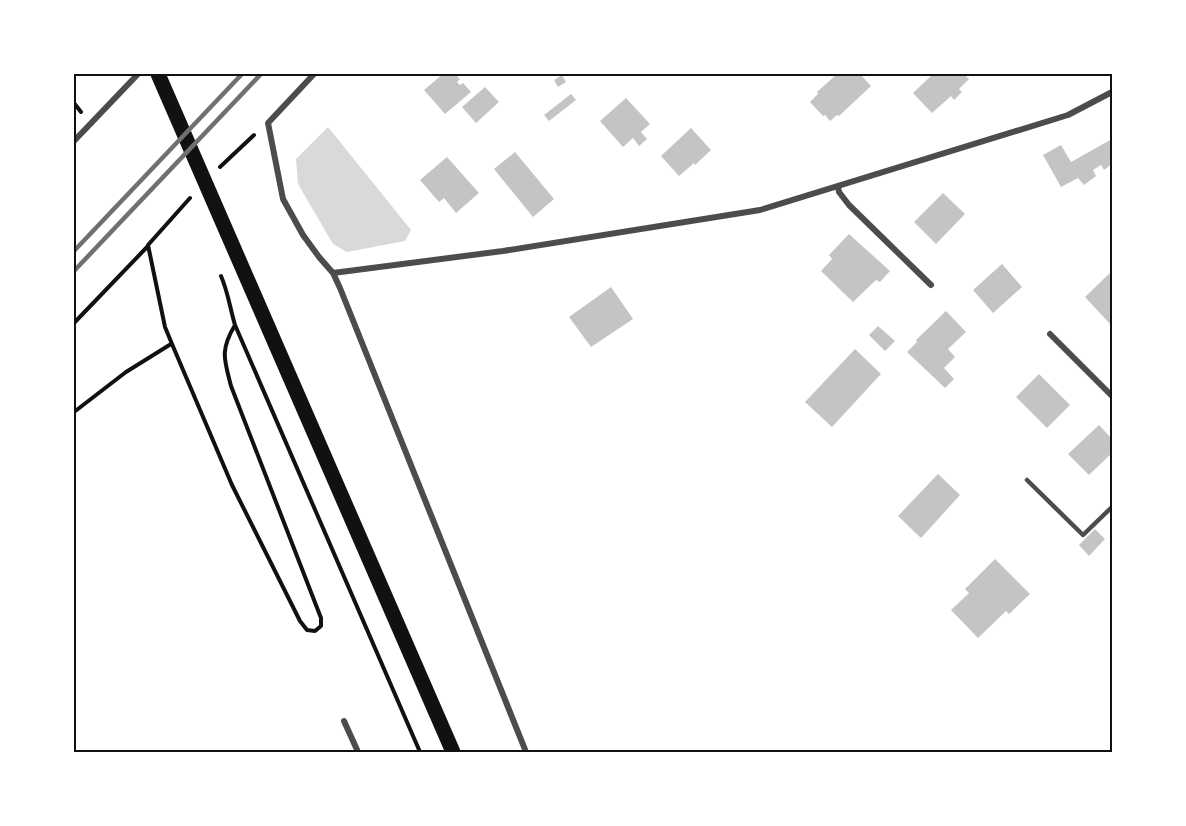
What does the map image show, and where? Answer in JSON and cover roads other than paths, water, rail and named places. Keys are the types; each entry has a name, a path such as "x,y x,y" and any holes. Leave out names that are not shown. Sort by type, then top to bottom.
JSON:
{"main road":[{"path":"158,74 201,192 453,753"}],"street":[{"path":"74,141 138,74"},
{"path":"314,74 268,123 283,199 303,235 333,273 526,753"},
{"path":"333,273 503,250 760,210 1068,116 1113,92"},
{"path":"838,186 839,192 849,205 931,285"},
{"path":"1050,334 1113,396"},
{"path":"344,721 358,753"}],"lane":[{"path":"1027,480 1083,535 1113,507"}],"railway":[{"path":"74,251 242,74"},
{"path":"74,271 261,74"}]}
